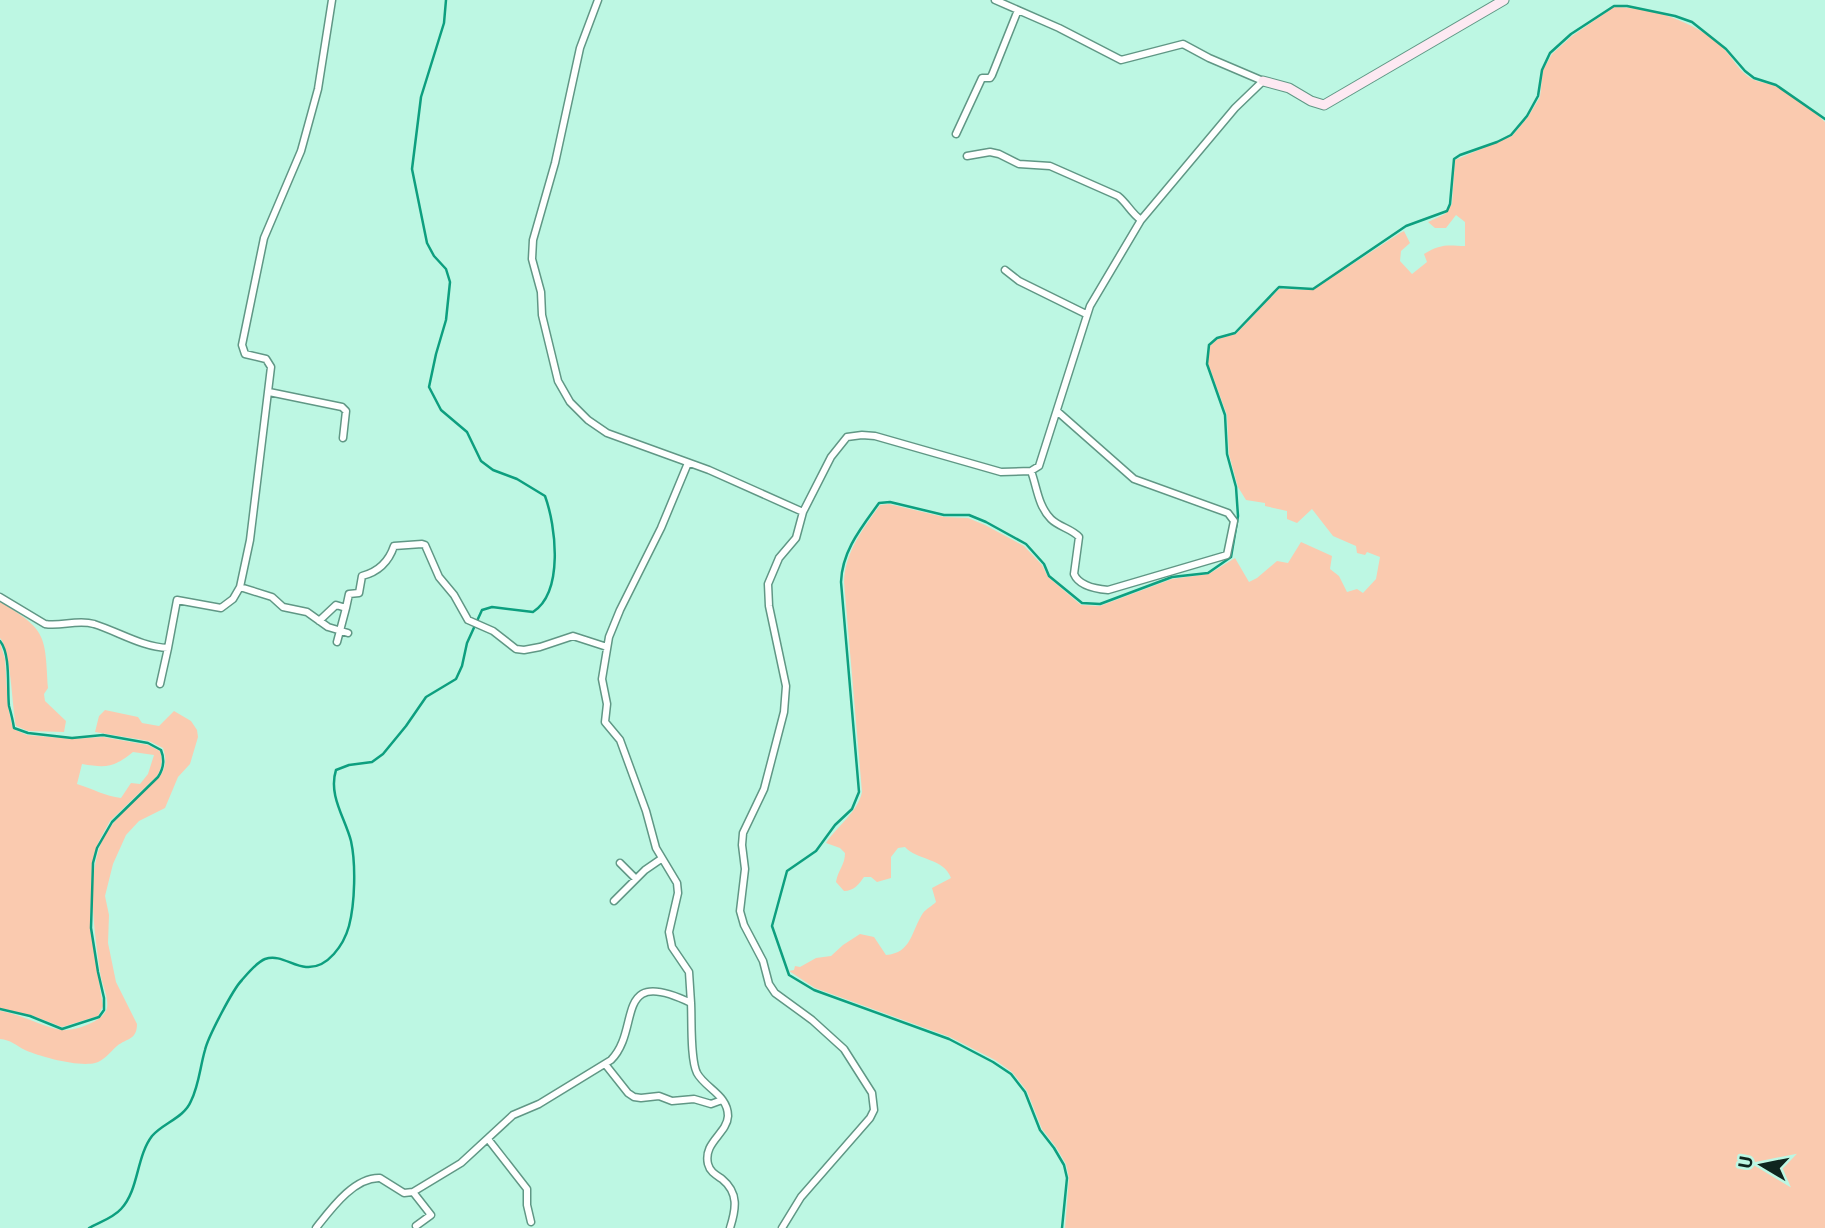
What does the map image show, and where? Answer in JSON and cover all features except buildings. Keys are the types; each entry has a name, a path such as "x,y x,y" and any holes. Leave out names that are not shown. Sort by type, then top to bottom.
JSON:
{"street":[{"path":"160,684 177,600 221,608 233,599 240,587 254,517 270,363 266,359 245,354 242,345 264,238 301,151 318,89 332,0"},
{"path":"598,0 580,48 555,163 533,240 532,259 558,381 579,412 607,433 709,470 803,512"},
{"path":"995,0 1068,32 1114,58 1127,60 1184,44 1263,82 1289,88 1324,105 1504,0"},
{"path":"956,134 982,78 990,78 992,75 1018,10"},
{"path":"782,1228 801,1197 870,1118 874,1105 872,1093 845,1049 775,993 740,911 745,869 743,833 764,789 784,712 786,686 769,606 768,584 779,558 796,538 803,512 837,448 854,435 875,436 1001,472 1031,471 1039,466 1086,314 1141,220 1235,108 1263,82"},
{"path":"967,156 990,152 1019,164 1055,167 1118,196 1141,220"},
{"path":"1005,270 1019,281 1086,314"},
{"path":"269,392 342,407 346,411 344,439"},
{"path":"1031,471 1046,513 1052,520 1079,537 1074,573 1077,579 1088,587 1108,590 1227,555 1234,521 1228,513 1134,479 1058,411"},
{"path":"688,463 661,528 620,610 607,647 602,679 607,705 605,722 620,740 661,859 677,883 678,893 668,932 672,947 691,979 692,1038 697,1073 722,1100 728,1113 728,1119 710,1144 708,1163 711,1171 732,1191 735,1208 731,1224 738,1228"},
{"path":"337,642 349,594 359,593 362,576 387,561 394,546 422,544 425,545 439,577 454,595 468,620 493,631 516,649 540,647 573,636 607,647"},
{"path":"240,587 272,597 280,606 307,612 318,621 348,633"},
{"path":"0,597 45,624 93,624 153,646 168,648"},
{"path":"318,621 336,605 346,608"},
{"path":"614,901 661,859"},
{"path":"620,863 636,879"},
{"path":"316,1228 352,1188 369,1179 380,1178 404,1193 413,1192 461,1163 513,1115 539,1104 605,1064 618,1053 632,1007 639,997 646,993 668,994 691,1003"},
{"path":"605,1064 634,1097 659,1096 672,1101 700,1100 711,1104 722,1100"},
{"path":"488,1139 527,1189 531,1222"},
{"path":"413,1192 431,1215 416,1226"}],"shaded area":[{"path":"1614,7 1658,13 1700,30 1723,48 1747,76 1783,91 1825,122 1825,1228 1065,1228 1069,1178 1066,1164 1042,1129 1027,1091 1012,1072 950,1037 815,988 789,971 816,958 831,956 860,934 874,937 886,955 901,950 910,940 923,913 936,902 932,888 951,878 942,867 905,847 898,848 891,857 891,878 877,882 871,877 864,877 848,891 844,891 836,882 845,853 826,843 852,812 862,792 844,582 851,551 880,505 889,504 944,517 968,518 985,525 1024,546 1042,565 1048,577 1081,605 1100,606 1172,579 1209,574 1235,558 1249,582 1277,561 1288,563 1301,542 1332,556 1330,569 1339,576 1347,592 1357,589 1363,593 1376,579 1380,557 1367,552 1365,555 1357,553 1356,546 1333,536 1312,509 1297,523 1287,519 1287,511 1246,500 1238,487 1229,454 1227,415 1208,363 1210,346 1218,339 1236,334 1279,289 1313,290 1404,231 1410,243 1401,251 1400,261 1412,274 1427,262 1424,254 1434,248 1465,246 1465,222 1456,215 1446,228 1435,228 1428,222 1445,214 1452,204 1455,160 1512,136 1540,97 1543,70 1552,54 1572,36"},
{"path":"0,602 27,620 40,636 46,656 48,688 44,694 45,701 66,721 64,732 28,731 16,726 7,654 0,638"},
{"path":"0,643 5,659 8,707 13,729 27,735 72,739 103,737 148,745 160,751 162,761 157,776 110,821 99,841 92,863 90,928 103,1006 98,1016 62,1027 31,1015 0,1008","holes":["133,752 154,755 148,774 140,784 131,783 121,798 77,784 82,764 109,765"]},
{"path":"105,710 138,717 142,723 159,726 174,711 191,721 198,737 190,764 178,777 165,808 139,821 126,835 113,864 105,896 109,915 108,943 116,982 137,1029 131,1038 101,1060 79,1064 40,1056 0,1039 0,1011 67,1030 96,1020 107,1008 94,926 95,863 108,830 160,776 165,758 163,748 149,741 95,732 99,716"}],"waterway":[{"path":"89,1228 121,1209 131,1193 143,1154 152,1136 188,1107 196,1089 211,1035 233,993 247,974 259,963 270,958 314,967 328,960 343,940 351,917 354,872 351,841 334,788 336,770 372,762 383,754 426,697 456,679 467,643 482,610 492,607 533,612 543,603 550,590 555,558 552,524 545,496 517,479 493,470 481,461 467,432 441,410 429,387 446,320 450,282 446,269 427,243 412,169 421,97 444,23 446,0"},
{"path":"1062,1228 1067,1178 1064,1165 1040,1130 1025,1092 1011,1074 949,1039 814,990 789,975 772,926 787,871 816,851 835,825 852,809 859,792 841,582 849,550 879,503 890,502 944,515 969,515 986,522 1026,544 1044,564 1049,576 1082,603 1100,604 1172,577 1208,573 1231,557 1238,516 1236,487 1227,454 1225,415 1207,364 1209,345 1217,338 1235,333 1279,287 1313,289 1406,226 1447,211 1454,159 1511,135 1527,116 1538,96 1542,70 1550,53 1571,34 1614,6 1627,6 1675,16 1692,22 1726,49 1754,78 1776,85 1825,119"},
{"path":"0,641 6,654 9,706 14,728 28,733 72,738 103,735 148,743 161,750 163,761 158,777 112,822 97,848 93,863 91,928 104,1010 99,1017 62,1029 30,1016 0,1009"}]}
